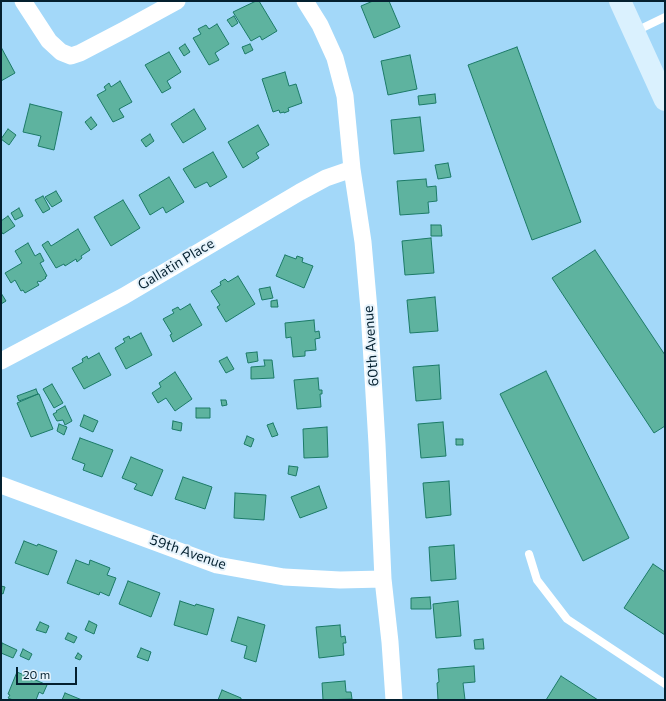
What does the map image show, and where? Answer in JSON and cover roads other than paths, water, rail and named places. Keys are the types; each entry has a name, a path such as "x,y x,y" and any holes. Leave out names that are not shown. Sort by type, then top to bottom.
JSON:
{"street":[{"path":"23,1 49,41 61,52 71,56 80,53 177,1"},
{"name":"60th Avenue","path":"305,1 320,24 335,58 345,96 352,169 363,242 369,310 383,579 390,642 394,700"},
{"path":"620,1 634,32 660,78 665,100"},
{"name":"Gallatin Place","path":"1,362 124,296 300,192 326,178 352,169"},
{"name":"59th Avenue","path":"1,485 217,565 284,577 340,580 383,579"}],"lane":[{"path":"634,32 665,17"},
{"path":"529,554 537,580 567,619 665,684"}]}
